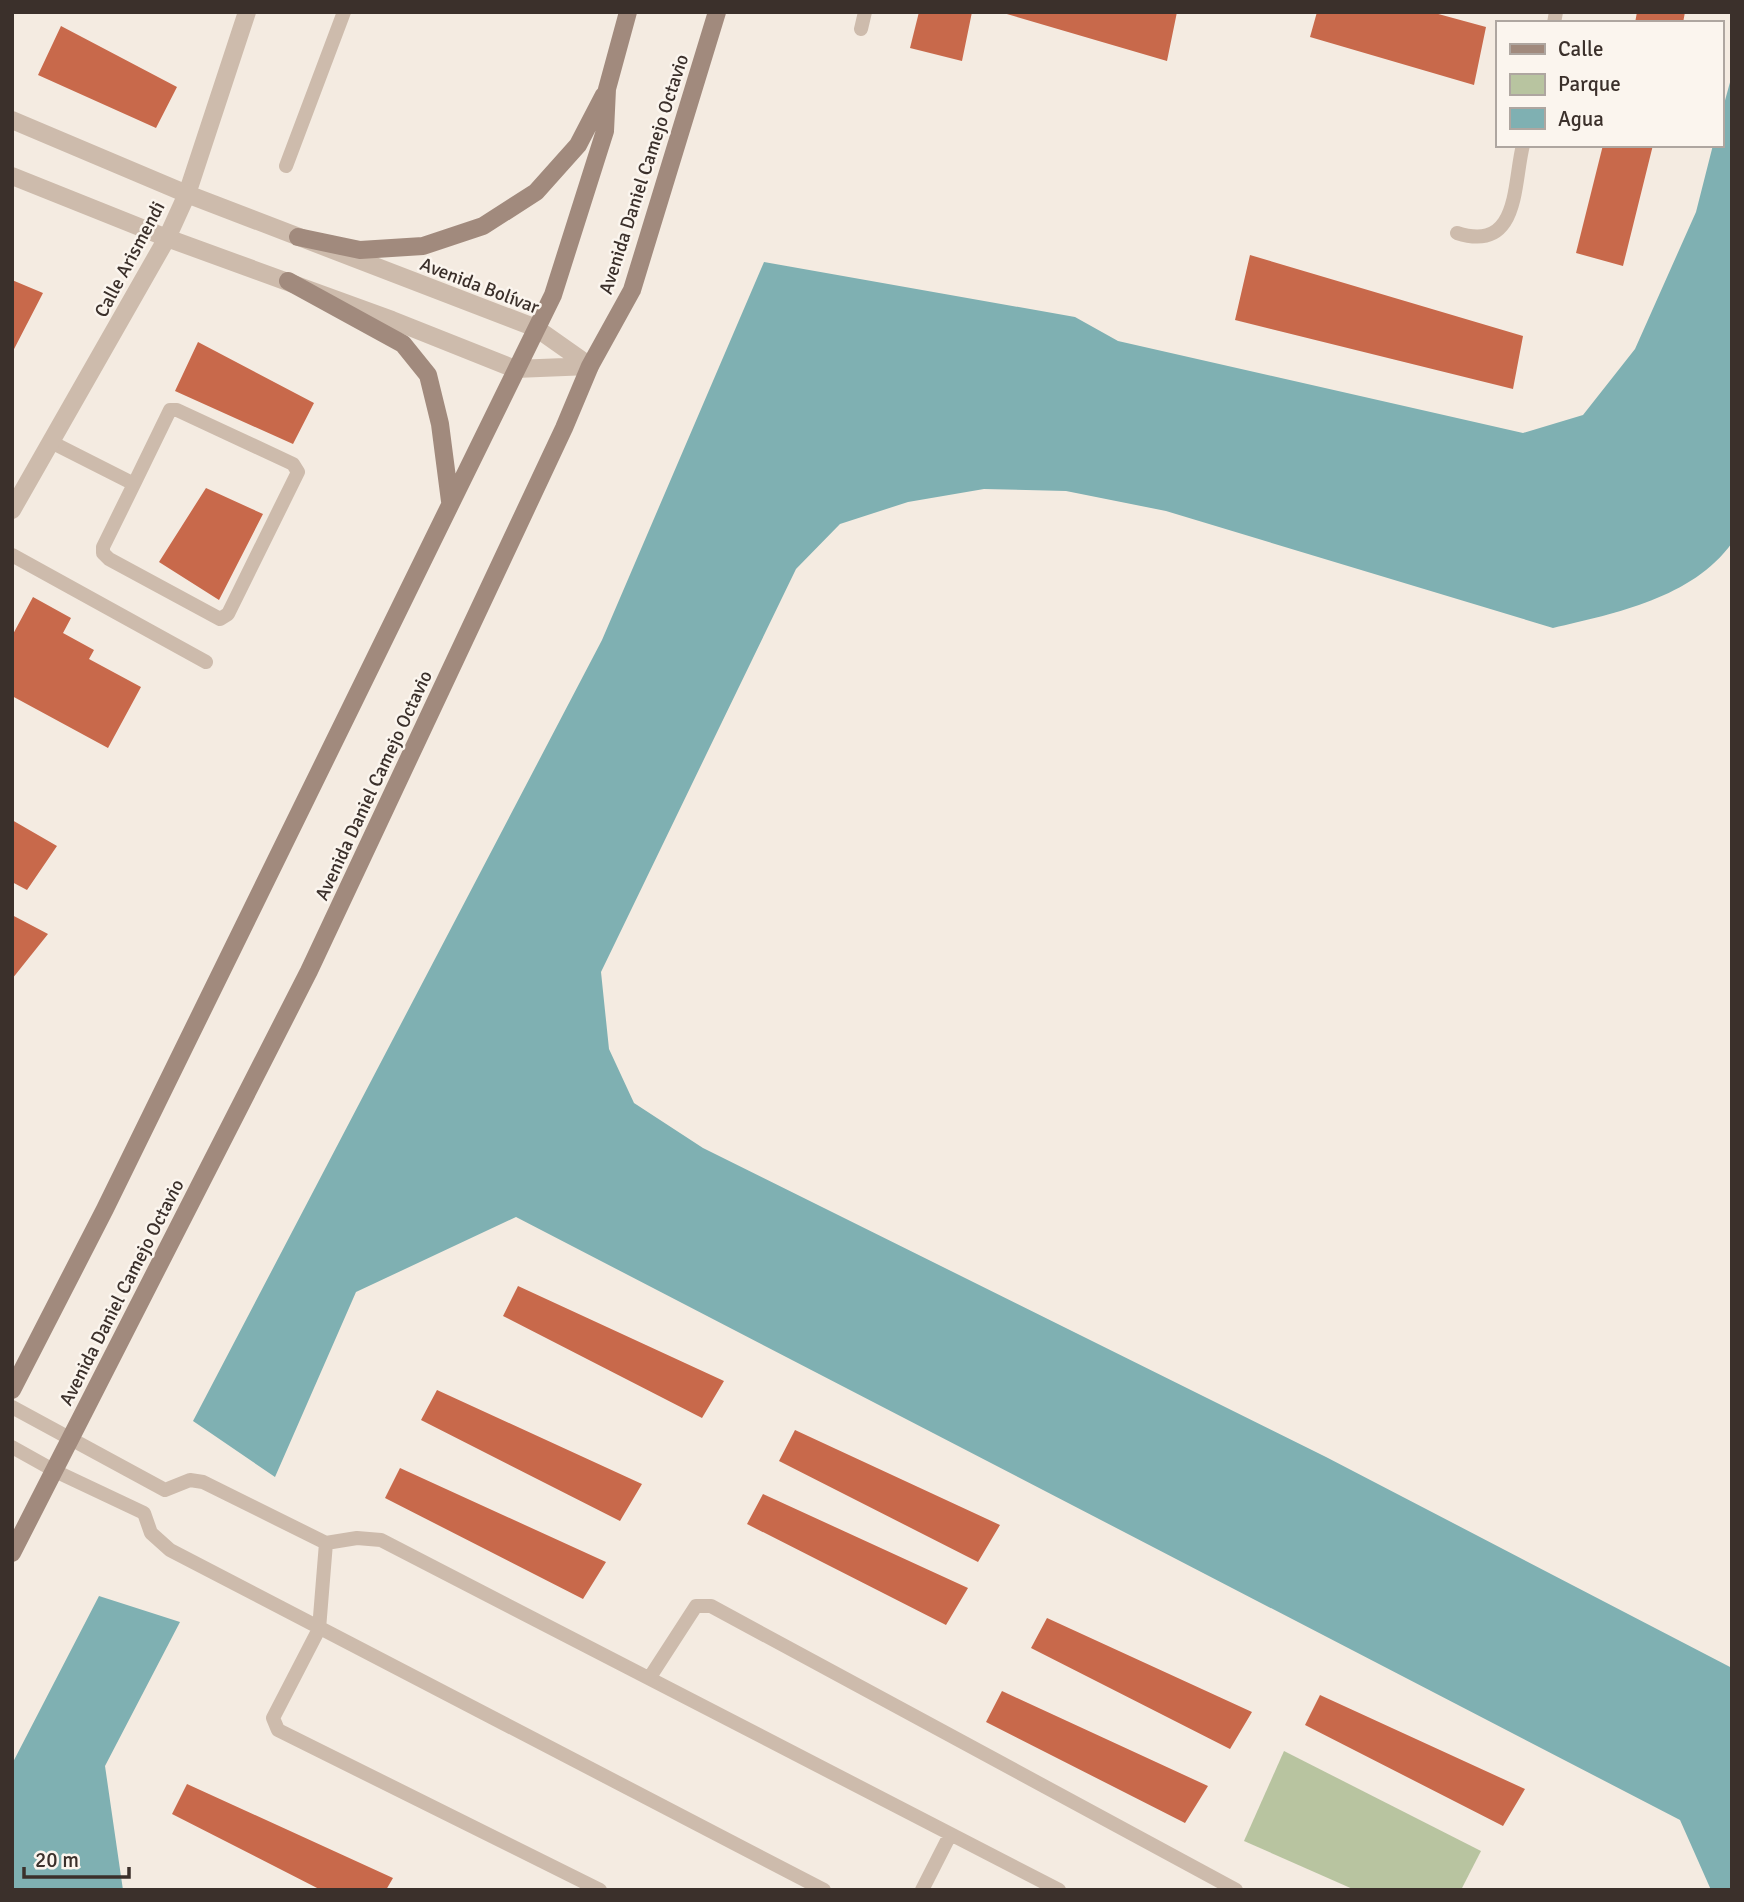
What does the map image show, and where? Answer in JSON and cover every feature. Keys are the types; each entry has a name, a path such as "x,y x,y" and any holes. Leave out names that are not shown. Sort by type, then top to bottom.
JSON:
{"street":[{"name":"Calle Arismendi","path":"12,510 167,238 187,194 247,12"},
{"path":"298,237 360,250 423,246 483,226 536,192 579,145 607,89 628,12"},
{"name":"Avenida Daniel Camejo Octavio","path":"12,1553 309,971 564,429 590,366 632,290 717,12"},
{"path":"12,1390 105,1209 553,295 605,131 607,89"},
{"name":"Avenida Bolívar","path":"12,120 187,194 536,328 590,366"},
{"path":"12,176 167,238 288,281 515,369 590,366"},
{"path":"288,281 403,344 428,375 440,424 450,501"}],"lane":[{"path":"286,166 344,12"},
{"path":"861,29 865,12"},
{"path":"1457,233 1478,237 1488,235 1504,223 1513,203 1523,147"},
{"path":"170,410 177,410 293,464 298,472 228,614 220,619 103,553 103,547 134,484 170,410"},
{"path":"51,442 134,484"},
{"path":"12,555 206,662"},
{"path":"12,1407 165,1490 190,1480 203,1482 326,1542 357,1538 381,1540 1059,1890"},
{"path":"12,1447 55,1471 144,1513 151,1533 170,1550 824,1890"},
{"path":"326,1542 319,1629 273,1718 278,1730 600,1890"},
{"path":"650,1677 696,1606 711,1606 1236,1890"},
{"path":"922,1890 950,1835"}],"green space":[{"path":"1284,1751 1481,1851 1461,1890 1355,1890 1244,1841"}],"water":[{"path":"1732,75 1732,543 1715,562 1696,577 1674,590 1627,609 1553,628 1166,511 1066,491 984,489 908,502 840,524 796,569 601,972 609,1049 634,1103 703,1148 1326,1457 1732,1668 1732,1890 1711,1890 1680,1820 516,1217 356,1292 275,1477 193,1421 602,640 764,262 1075,317 1118,341 1523,433 1583,415 1635,349 1696,212 1712,147 1723,147 1723,108"},
{"path":"99,1596 180,1622 105,1766 123,1890 12,1890 12,1764"}],"building":[{"path":"919,12 972,12 962,61 910,48"},
{"path":"1000,12 1177,12 1167,61"},
{"path":"1317,12 1431,12 1486,27 1474,85 1310,37"},
{"path":"1637,12 1685,12 1683,21 1635,21"},
{"path":"61,26 177,87 156,128 38,75"},
{"path":"1602,147 1653,147 1623,266 1576,253"},
{"path":"1250,255 1523,336 1513,389 1235,320"},
{"path":"12,280 43,293 12,353"},
{"path":"198,342 314,403 293,444 175,391"},
{"path":"206,488 263,514 219,600 159,562"},
{"path":"33,597 71,618 63,633 94,650 89,659 141,687 108,748 12,696 12,636"},
{"path":"12,820 57,846 27,890 12,882"},
{"path":"12,915 48,934 12,979"},
{"path":"518,1286 724,1381 702,1418 503,1316"},
{"path":"437,1390 642,1484 620,1521 421,1420"},
{"path":"795,1430 1000,1525 978,1562 779,1461"},
{"path":"400,1468 606,1562 583,1599 385,1498"},
{"path":"763,1494 968,1588 946,1625 747,1524"},
{"path":"1047,1618 1252,1712 1230,1749 1031,1648"},
{"path":"1002,1691 1208,1786 1185,1823 986,1722"},
{"path":"1320,1695 1525,1789 1503,1826 1305,1725"},
{"path":"187,1784 393,1878 386,1890 321,1890 172,1814"}]}
